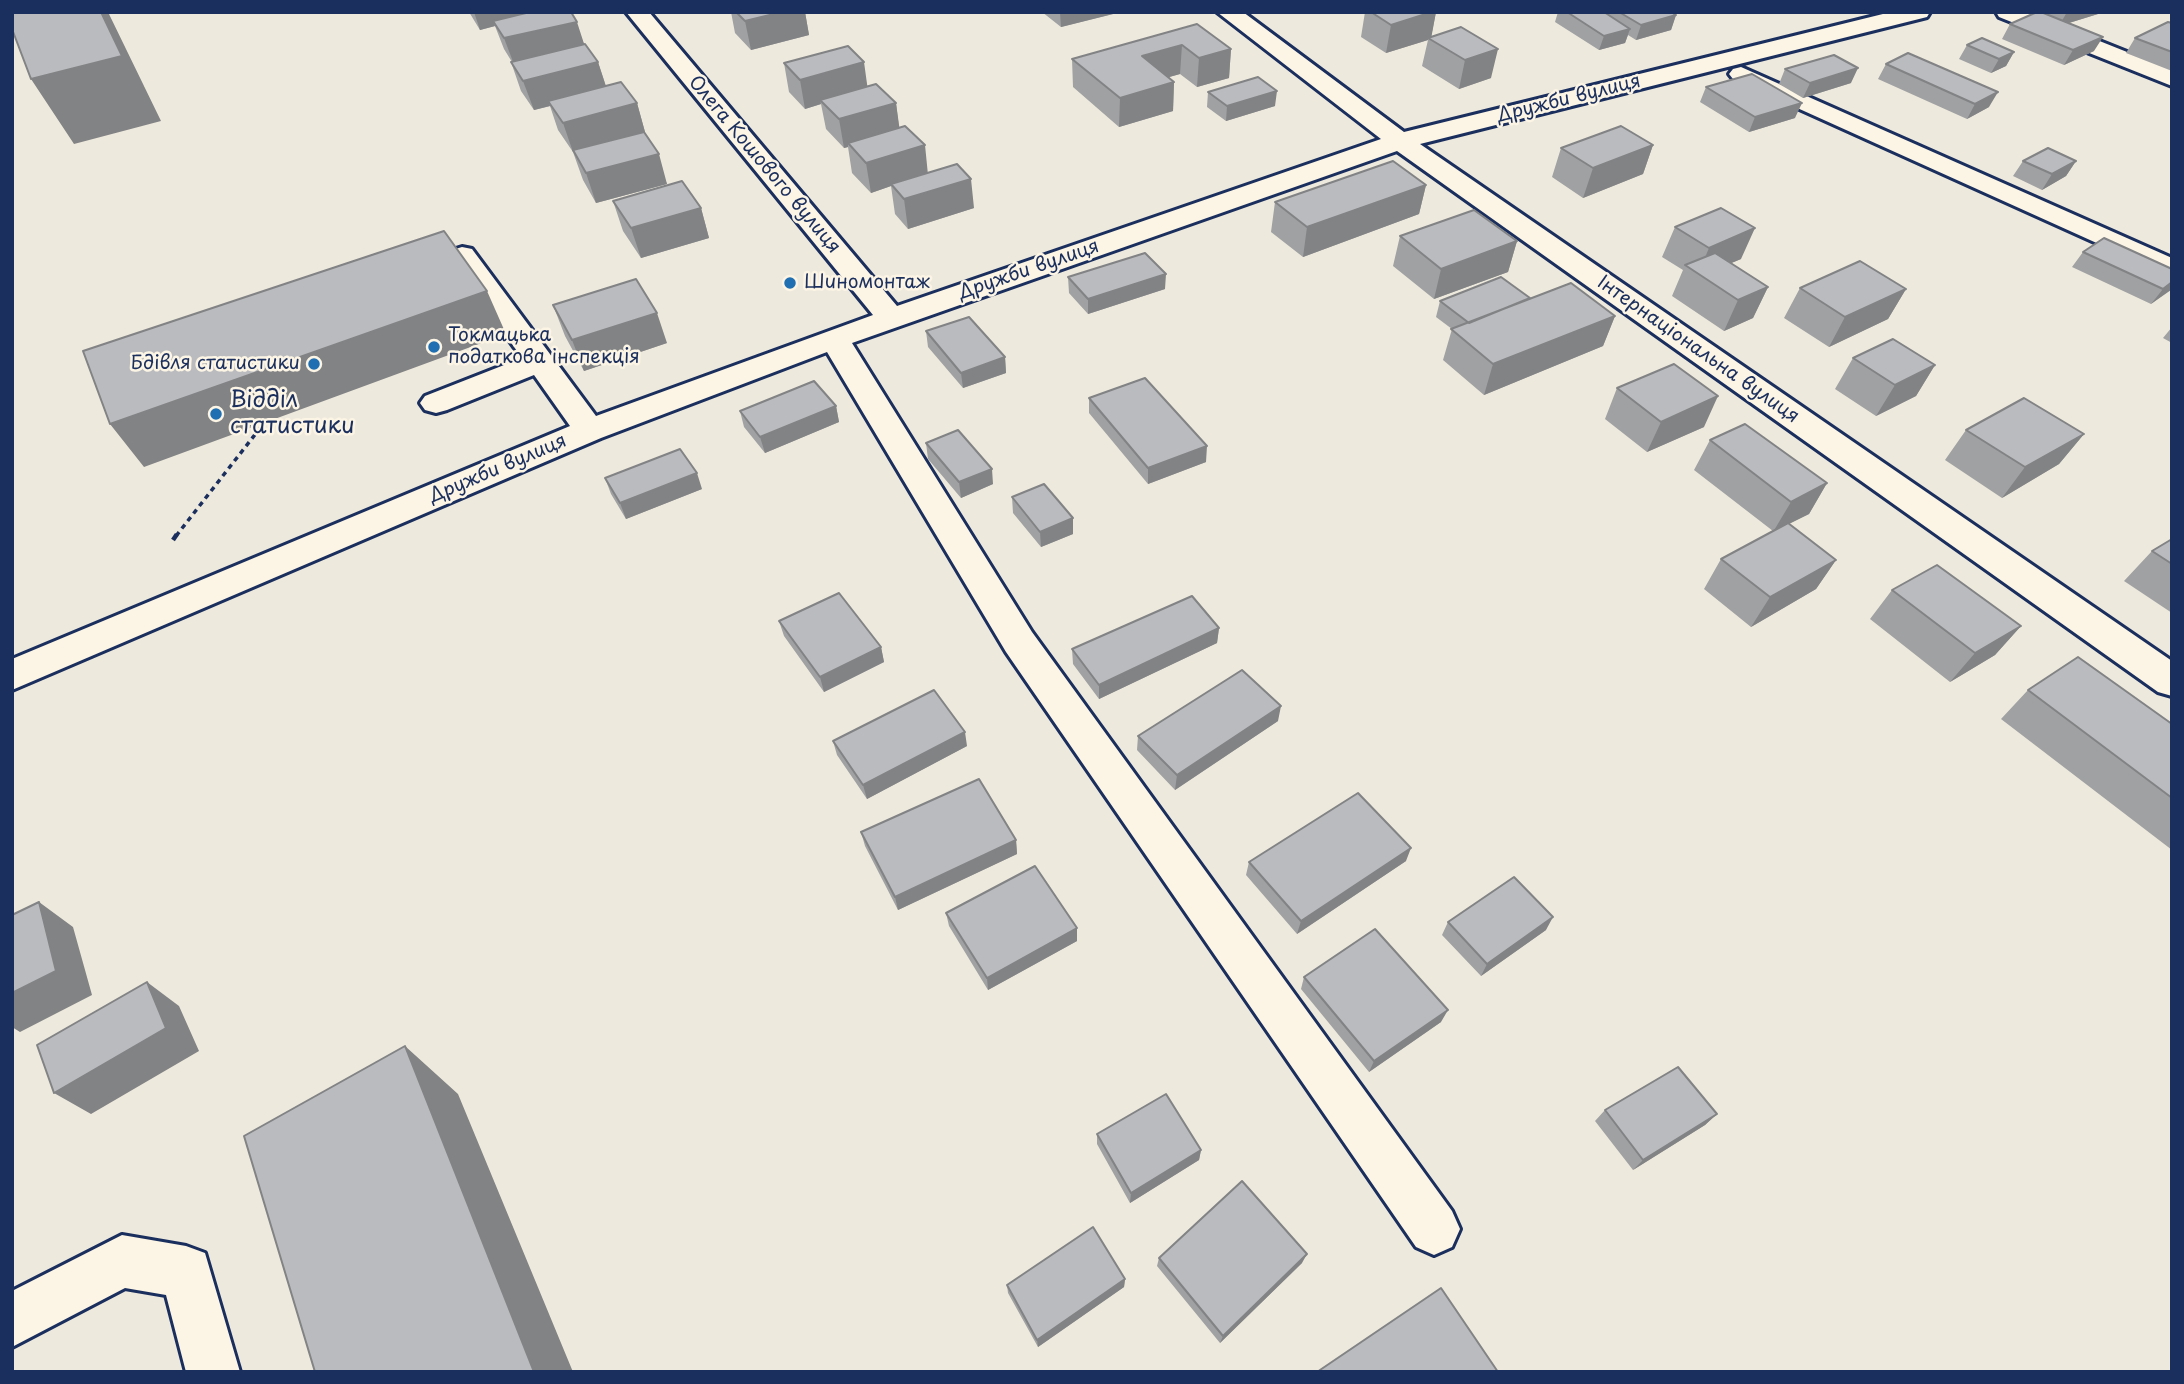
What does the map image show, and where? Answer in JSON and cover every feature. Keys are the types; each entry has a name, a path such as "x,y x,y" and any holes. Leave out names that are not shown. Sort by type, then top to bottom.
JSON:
{"street":[{"name":"Олега Кошового вулиця","path":"636,12 891,318"},
{"name":"Інтернаціональна вулиця","path":"1228,12 1400,141 2172,681"},
{"name":"Дружби вулиця","path":"12,675 590,430 891,318 1400,141 1919,12"},
{"path":"2007,12 2172,79"},
{"path":"1716,63 2172,269"},
{"path":"384,281 462,255 590,430"},
{"path":"834,339 1018,642 1434,1229"},
{"path":"436,403 540,362"},
{"path":"12,1320 122,1261 186,1272 213,1372"}],"path":[{"path":"173,540 264,423"}],"building":[{"path":"12,12 101,12 122,56 31,79 12,29"},
{"path":"530,12 571,12 577,22 504,38 493,21"},
{"path":"736,12 782,12 745,21"},
{"path":"1371,12 1432,12 1391,25"},
{"path":"1567,12 1604,12 1630,29 1604,36"},
{"path":"1619,12 1671,12 1676,15 1641,25"},
{"path":"2037,12 2103,37 2073,50 2010,24"},
{"path":"2168,22 2172,23 2172,52 2135,38"},
{"path":"1197,24 1231,49 1199,58 1182,45 1142,56 1174,82 1120,98 1072,59"},
{"path":"1461,27 1498,49 1465,60 1428,38"},
{"path":"1982,38 2014,52 1999,59 1967,45"},
{"path":"585,44 598,62 523,81 511,62"},
{"path":"848,46 864,62 800,80 784,63"},
{"path":"1908,53 1998,92 1975,104 1886,64"},
{"path":"1834,55 1858,68 1810,83 1785,69"},
{"path":"1752,74 1802,103 1755,117 1706,87"},
{"path":"1258,77 1277,91 1227,106 1208,92"},
{"path":"621,82 637,103 563,123 548,101"},
{"path":"876,84 896,103 839,119 820,100"},
{"path":"905,126 925,145 866,163 848,143"},
{"path":"1621,126 1653,145 1593,168 1561,148"},
{"path":"644,132 659,154 586,173 573,150"},
{"path":"2048,148 2076,161 2052,174 2023,161"},
{"path":"1393,161 1426,185 1307,227 1275,202"},
{"path":"957,164 971,179 904,199 891,184"},
{"path":"682,181 701,208 631,228 613,201"},
{"path":"1721,208 1755,228 1709,248 1675,227"},
{"path":"1474,210 1517,241 1441,269 1400,236"},
{"path":"444,231 487,291 110,424 83,351"},
{"path":"2104,238 2172,269 2172,282 2163,289 2083,252"},
{"path":"1145,253 1166,274 1088,299 1068,277"},
{"path":"1715,253 1768,287 1738,300 1685,265"},
{"path":"1860,261 1906,289 1845,317 1800,288"},
{"path":"1501,277 1530,298 1469,323 1440,301"},
{"path":"636,279 657,313 572,340 553,305"},
{"path":"1571,283 1615,316 1493,364 1451,329"},
{"path":"969,317 1005,357 961,373 926,331"},
{"path":"1893,339 1935,365 1895,385 1853,358"},
{"path":"1674,364 1718,396 1661,422 1617,388"},
{"path":"1145,378 1207,446 1148,468 1089,398"},
{"path":"814,381 836,406 760,437 740,411"},
{"path":"2024,398 2084,434 2025,467 1966,430"},
{"path":"1745,424 1827,483 1791,502 1710,440"},
{"path":"958,430 992,469 959,482 926,443"},
{"path":"680,449 697,473 620,503 605,478"},
{"path":"1044,484 1073,518 1040,532 1012,497"},
{"path":"1788,523 1836,560 1770,597 1721,559"},
{"path":"2172,539 2172,564 2152,551"},
{"path":"1937,565 2021,626 1975,653 1892,590"},
{"path":"839,593 881,647 820,677 779,621"},
{"path":"1192,596 1219,628 1099,685 1072,649"},
{"path":"2078,657 2172,724 2172,798 2028,690"},
{"path":"1242,670 1281,706 1177,775 1138,736"},
{"path":"934,690 965,732 863,785 833,741"},
{"path":"979,779 1016,840 895,897 861,832"},
{"path":"1358,793 1411,848 1301,921 1249,862"},
{"path":"1035,866 1077,928 987,978 946,913"},
{"path":"1514,877 1553,917 1487,964 1448,922"},
{"path":"39,902 56,971 12,993 12,915"},
{"path":"1375,929 1448,1010 1374,1061 1304,977"},
{"path":"147,982 166,1028 54,1093 37,1045"},
{"path":"405,1046 534,1372 315,1372 244,1136"},
{"path":"1678,1067 1717,1114 1643,1160 1605,1110"},
{"path":"1166,1094 1201,1150 1131,1193 1097,1134"},
{"path":"1242,1181 1307,1254 1223,1336 1159,1258"},
{"path":"1093,1227 1125,1279 1037,1340 1007,1285"},
{"path":"1441,1288 1498,1372 1317,1372"}],"place":[{"name":"Шиномонтаж","path":"790,283"},
{"name":"Токмацька податкова інспекція","path":"434,347"},
{"name":"Бдівля статистики","path":"314,364"},
{"name":"Відділ статистики","path":"216,414"}]}
